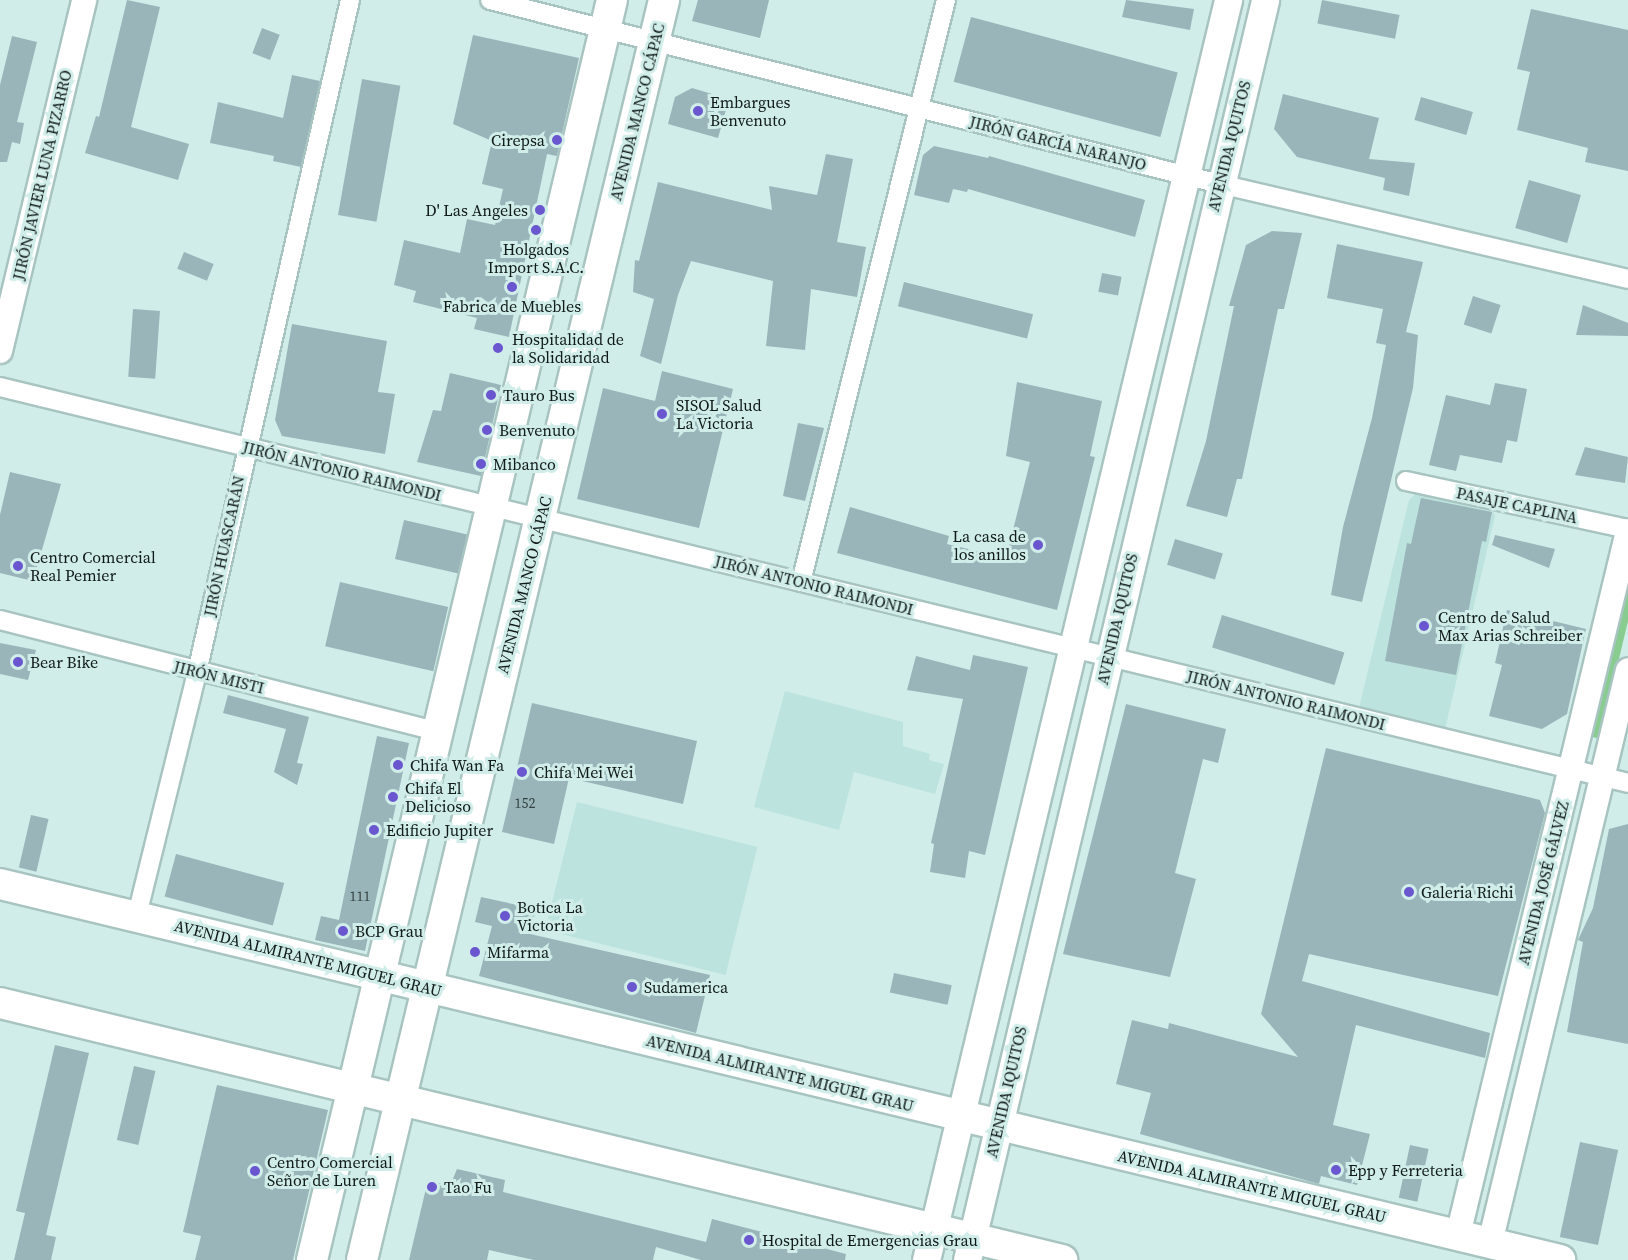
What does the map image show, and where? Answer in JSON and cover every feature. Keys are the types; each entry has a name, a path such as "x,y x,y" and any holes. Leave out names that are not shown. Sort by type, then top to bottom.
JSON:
{"main road":[{"path":"312,1260 379,988 612,0"},
{"name":"AVENIDA MANCO CÁPAC","path":"362,1260 422,999 664,0"},
{"name":"AVENIDA IQUITOS","path":"926,1260 1188,176 1228,0"},
{"name":"AVENIDA IQUITOS","path":"972,1241 1108,657 1265,0"},
{"name":"AVENIDA ALMIRANTE MIGUEL GRAU","path":"0,884 137,915 422,999 996,1134 1458,1235 1560,1260"},
{"path":"0,1003 356,1084 936,1223 972,1241 1062,1260"}],"street":[{"name":"JIRÓN JAVIER LUNA PIZARRO","path":"0,351 84,0"},
{"name":"JIRÓN HUASCARÁN","path":"137,915 197,672 245,447 350,0"},
{"name":"JIRÓN GARCÍA NARANJO","path":"490,0 1220,184 1628,279"},
{"path":"801,582 946,0"},
{"name":"JIRÓN ANTONIO RAIMONDI","path":"0,387 1628,783"},
{"name":"PASAJE CAPLINA","path":"1406,481 1628,530"},
{"name":"AVENIDA JOSÉ GÁLVEZ","path":"1458,1235 1628,530"},
{"name":"JIRÓN MISTI","path":"0,620 439,732"},
{"name":"AVENIDA JOSÉ GÁLVEZ","path":"1490,1243 1628,670"}],"shaded area":[{"name":"Centro de Salud Max Arias Schreiber","path":"1416,494 1493,512 1495,516 1445,729 1359,708 1409,500"},
{"path":"785,691 903,722 903,746 930,754 929,760 944,764 935,794 854,772 839,830 754,807"},
{"path":"577,802 757,847 726,975 545,930"}],"green space":[{"path":"1628,570 1628,621 1600,739 1589,736"}],"building":[{"path":"127,0 160,7 131,127 189,144 178,180 85,153 96,116 99,117"},
{"path":"698,0 769,0 760,38 692,21"},
{"path":"1126,0 1194,9 1190,30 1122,17"},
{"path":"1322,0 1400,15 1395,39 1317,24"},
{"path":"1531,9 1628,30 1628,171 1585,162 1588,148 1517,130 1530,72 1517,69"},
{"path":"971,17 1178,72 1160,137 954,82"},
{"path":"262,28 280,35 270,60 252,53"},
{"path":"473,35 579,58 557,156 547,154 509,337 474,329 477,318 413,302 416,291 394,285 404,240 460,253 467,219 495,225 503,189 482,184 492,141 453,124"},
{"path":"12,36 37,42 17,122 24,123 20,144 12,142 7,162 0,162 0,85"},
{"path":"292,75 320,81 301,167 273,161 274,156 210,143 218,102 283,118"},
{"path":"362,79 400,86 376,222 338,215"},
{"name":"Embargues Benvenuto","path":"692,88 729,99 718,138 668,124 675,97"},
{"path":"1283,94 1379,118 1369,159 1415,163 1409,196 1383,190 1385,178 1297,157 1274,129"},
{"path":"1421,97 1473,112 1466,135 1414,120"},
{"path":"934,146 988,158 989,156 1145,200 1135,237 968,189 967,192 953,189 949,203 914,195 923,155"},
{"path":"826,154 853,159 837,242 866,247 857,297 811,289 805,350 766,346 773,281 691,261 678,295 661,364 640,356 654,299 633,292 635,260 639,261 658,182 772,210 769,186 817,195"},
{"path":"1529,180 1581,195 1567,243 1515,228"},
{"path":"1272,231 1302,233 1284,309 1278,309 1242,479 1237,479 1227,517 1186,506 1206,441 1234,306 1229,306 1246,245"},
{"path":"1337,244 1423,262 1406,332 1418,335 1413,388 1362,602 1331,595 1343,527 1372,418 1386,345 1376,343 1383,309 1327,298"},
{"path":"184,252 214,264 207,281 177,269"},
{"path":"1102,273 1122,277 1118,295 1098,292"},
{"path":"904,282 1033,314 1027,338 898,306"},
{"path":"1473,296 1501,305 1491,333 1464,325"},
{"path":"1583,305 1628,323 1628,336 1576,335"},
{"path":"133,309 160,311 155,379 128,377"},
{"path":"292,324 387,341 378,392 395,394 385,454 282,436 275,420"},
{"path":"662,371 733,389 699,528 577,499 603,388 655,401"},
{"path":"450,373 501,385 481,476 417,462 433,410 441,411"},
{"path":"1017,382 1102,401 1090,456 1095,457 1057,610 837,553 850,507 949,536 947,544 1006,558 1030,462 1006,456"},
{"path":"1495,383 1527,389 1517,442 1507,440 1502,463 1460,455 1456,471 1429,465 1446,395 1490,405"},
{"path":"798,423 824,428 805,501 783,496"},
{"path":"1585,447 1628,457 1625,483 1575,475"},
{"path":"10,472 61,484 33,581 0,573 0,515"},
{"name":"Centro de Salud Max Arias Schreiber","path":"1421,498 1492,512 1486,542 1482,541 1456,675 1385,661 1407,543 1411,544"},
{"path":"404,520 467,535 458,574 395,559"},
{"path":"1495,535 1555,549 1549,568 1492,545"},
{"path":"1175,539 1223,554 1215,579 1167,565"},
{"path":"340,582 448,607 433,671 325,646"},
{"path":"1507,610 1586,629 1567,714 1542,729 1489,716 1502,665 1495,663"},
{"path":"1222,615 1344,652 1334,685 1212,648"},
{"name":"Bear Bike","path":"0,643 36,650 28,680 0,674"},
{"path":"973,655 1028,667 985,855 969,851 965,878 930,872 934,844 931,843 963,699 907,690 916,656 970,670"},
{"path":"228,695 309,717 297,763 303,764 297,785 274,772 286,729 223,713"},
{"path":"532,703 697,741 683,804 569,778 554,844 502,832"},
{"path":"1126,704 1226,729 1218,763 1203,759 1175,873 1196,879 1170,977 1063,954"},
{"name":"Edificio Jupiter","path":"377,736 409,743 365,951 315,940 321,916 339,920"},
{"name":"Galeria Richi","path":"1326,748 1540,800 1545,813 1498,996 1309,954 1302,981 1490,1033 1485,1058 1356,1025 1333,1125 1370,1134 1357,1185 1321,1176 1319,1184 1140,1134 1151,1093 1116,1084 1132,1020 1168,1029 1169,1023 1298,1057 1261,1014"},
{"path":"31,815 49,819 36,872 19,868"},
{"path":"1628,824 1628,1044 1567,1032 1583,942 1578,940 1593,908 1609,829"},
{"path":"176,854 284,883 273,925 165,897"},
{"path":"481,897 536,909 530,934 710,975 696,1033 479,976 492,926 475,922"},
{"path":"894,973 952,985 948,1005 890,993"},
{"path":"55,1045 89,1053 46,1235 56,1237 51,1260 14,1260 25,1213 16,1211"},
{"path":"134,1066 155,1071 138,1145 117,1140"},
{"name":"Centro Comercial Señor de Luren","path":"217,1085 328,1110 293,1260 195,1260 201,1236 183,1232"},
{"path":"1580,1142 1618,1150 1598,1245 1560,1237"},
{"path":"1410,1145 1429,1149 1417,1202 1399,1198"},
{"path":"457,1169 505,1180 503,1192 706,1242 712,1219 846,1254 845,1260 701,1260 656,1247 653,1260 534,1260 489,1250 487,1260 409,1260 428,1180 450,1186"}],"place":[{"name":"Embargues Benvenuto","path":"698,111"},
{"name":"Cirepsa","path":"557,140"},
{"name":"D' Las Angeles","path":"540,210"},
{"name":"Holgados Import S.A.C.","path":"536,230"},
{"name":"Fabrica de Muebles","path":"512,287"},
{"name":"Hospitalidad de la Solidaridad","path":"498,348"},
{"name":"Tauro Bus","path":"491,395"},
{"name":"SISOL Salud La Victoria","path":"662,414"},
{"name":"Benvenuto","path":"487,430"},
{"name":"Mibanco","path":"481,464"},
{"name":"La casa de los anillos","path":"1038,545"},
{"name":"Centro Comercial Real Pemier","path":"18,566"},
{"name":"Centro de Salud Max Arias Schreiber","path":"1424,626"},
{"name":"Bear Bike","path":"18,662"},
{"name":"Chifa Wan Fa","path":"398,765"},
{"name":"Chifa Mei Wei","path":"522,772"},
{"name":"Chifa El Delicioso","path":"393,797"},
{"name":"Edificio Jupiter","path":"374,830"},
{"name":"Galeria Richi","path":"1409,892"},
{"name":"Botica La Victoria","path":"505,916"},
{"name":"BCP Grau","path":"343,931"},
{"name":"Mifarma","path":"475,952"},
{"name":"Sudamerica","path":"632,987"},
{"name":"Epp y Ferreteria","path":"1336,1170"},
{"name":"Centro Comercial Señor de Luren","path":"255,1171"},
{"name":"Tao Fu","path":"432,1187"},
{"name":"Hospital de Emergencias Grau","path":"749,1240"}]}
